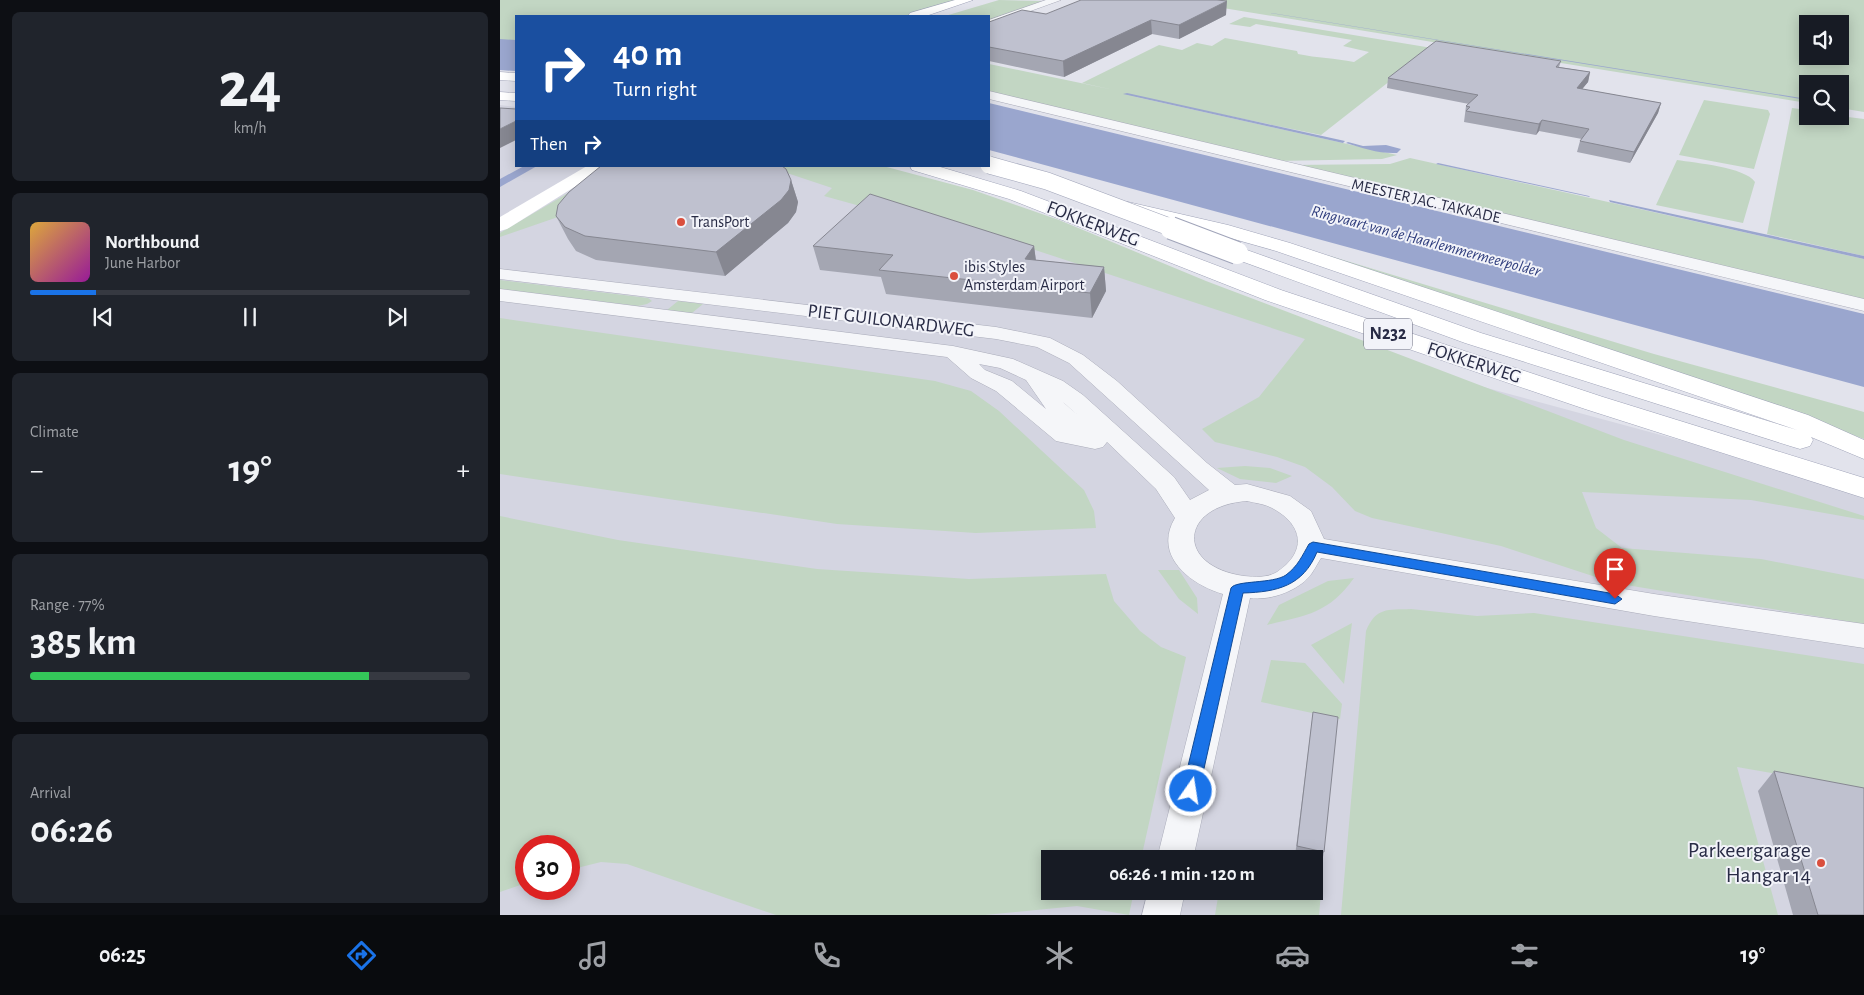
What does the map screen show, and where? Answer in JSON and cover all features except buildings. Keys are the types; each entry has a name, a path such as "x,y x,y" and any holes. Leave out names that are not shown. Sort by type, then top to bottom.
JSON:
{"main road":[{"path":"917,15 967,0"},
{"path":"937,15 982,1"},
{"path":"500,76 515,77"},
{"path":"500,85 515,86"},
{"path":"500,96 515,97"},
{"name":"FOKKERWEG","path":"990,165 1047,181 1237,253 1482,340 1864,459"},
{"path":"500,210 575,167"},
{"path":"500,224 598,167"},
{"name":"FOKKERWEG","path":"921,167 1015,195 1273,294 1402,339 1594,403 1864,488"},
{"name":"N232","path":"974,167 1105,202 1250,237 1710,390 1799,422 1864,450"}],"street":[{"path":"990,23 1056,0"},
{"name":"MEESTER JAC. TAKKADE","path":"990,95 1864,305"},
{"name":"PIET GUILONARDWEG","path":"500,274 996,333 1043,342 1068,354 1102,380 1198,469 1229,493"},
{"name":"PIET GUILONARDWEG","path":"500,295 952,352 1006,363 1055,386 1075,400 1165,483 1187,516"},
{"name":"PIET GUILONARDWEG","path":"952,352 978,374 1004,386 1064,436 1127,449"},
{"name":"PIET GUILONARDWEG","path":"1032,376 1057,408 1095,442"},
{"path":"1247,492 1282,501 1300,513 1311,530 1313,547 1306,565 1289,580 1265,588 1238,588 1213,581 1194,567 1182,551 1180,533 1187,516 1205,501 1229,493 1247,492"},
{"path":"1313,547 1654,606 1864,636"},
{"path":"1177,850 1238,588"},
{"path":"1161,915 1165,900"}],"shaded area":[{"path":"500,105 515,107 515,167 825,167 1413,368 1864,490 1864,915 500,915"}],"green space":[{"path":"500,0 962,0 911,15 515,15 515,62 500,60"},
{"path":"999,0 1042,1 990,22 990,15 948,15"},
{"path":"1174,0 1864,0 1864,112 1849,110 1849,75 1799,75 1799,102"},
{"path":"1244,17 1432,48 1321,135 1123,94 1397,155 1382,159 1276,161 990,93 990,64 1114,90 1082,83 1159,45 1182,50 1197,43 1212,46 1225,38 1297,51 1298,54 1354,62 1369,52 1343,46 1352,40 1256,24 1250,27 1229,24"},
{"path":"1704,100 1768,110 1770,114 1754,169 1679,155"},
{"path":"1792,108 1799,109 1799,125 1849,125 1849,117 1864,119 1864,256 1767,234"},
{"path":"1410,158 1864,259 1864,301 1292,165 1390,164"},
{"path":"1677,160 1731,169 1750,177 1755,182 1743,223 1656,205"},
{"path":"613,167 584,208 500,237 500,233"},
{"path":"769,167 887,167 973,190 1059,220 1206,281 1624,440 1864,516 1864,520 1751,500 1582,492 1596,528 1622,548 1761,559 1864,579 1864,624 1614,583 1501,546 1372,518 1355,511 1332,487 1305,467 1277,457 1215,442 1202,429 1259,397 1305,339 917,211 907,219 824,196 832,188"},
{"path":"1327,255 1654,354 1864,412 1864,439 1655,364 1384,280"},
{"path":"500,280 648,298 652,301 638,306 500,289"},
{"path":"678,301 703,304 692,313 667,310"},
{"path":"500,318 935,381 971,391 999,411 1084,490 1094,511 1096,528 976,533 837,524 500,474"},
{"path":"1245,466 1270,468 1292,476 1276,483 1240,479 1217,468"},
{"path":"500,516 618,540 817,569 969,579 1106,574 1114,601 1140,631 1161,647 1186,657 1143,850 1041,850 1041,900 1132,900 1129,915 1077,906 985,915 776,915 627,864 601,862 580,867 580,835 515,835 515,887 500,892"},
{"path":"1158,570 1179,570 1197,598 1198,614 1179,599"},
{"path":"1354,578 1326,606 1305,615 1267,625 1279,605 1328,581"},
{"path":"1411,609 1477,616 1534,613 1864,664 1864,789 1737,767 1778,915 1341,915 1366,631 1374,618 1383,611"},
{"path":"1352,623 1344,684 1311,645"},
{"path":"1271,660 1305,663 1342,704 1340,719 1261,702"},
{"path":"1218,900 1320,900 1319,915 1215,915"}],"water":[{"path":"1190,0 1799,98 1799,99"},
{"path":"500,39 515,40 515,71 500,70"},
{"path":"1127,93 1345,141 1343,143 1123,94"},
{"name":"Ringvaart van de Haarlemmermeerpolder","path":"990,103 1864,314 1864,387 990,150"},
{"path":"1346,143 1363,146 1386,145 1401,149 1397,153 1384,153"},
{"path":"1436,164 1589,196 1590,197"},
{"path":"522,167 535,167 500,187 500,179"},
{"path":"1609,200 1864,256 1864,259 1610,202"}],"place":[{"name":"TransPort","path":"681,222"},
{"name":"ibis Styles Amsterdam Airport","path":"954,276"},
{"name":"Parkeergarage Hangar 14","path":"1821,863"}],"route":[{"path":"1191,791 1238,588 1265,588 1289,580 1306,565 1313,547 1615,599"}]}
